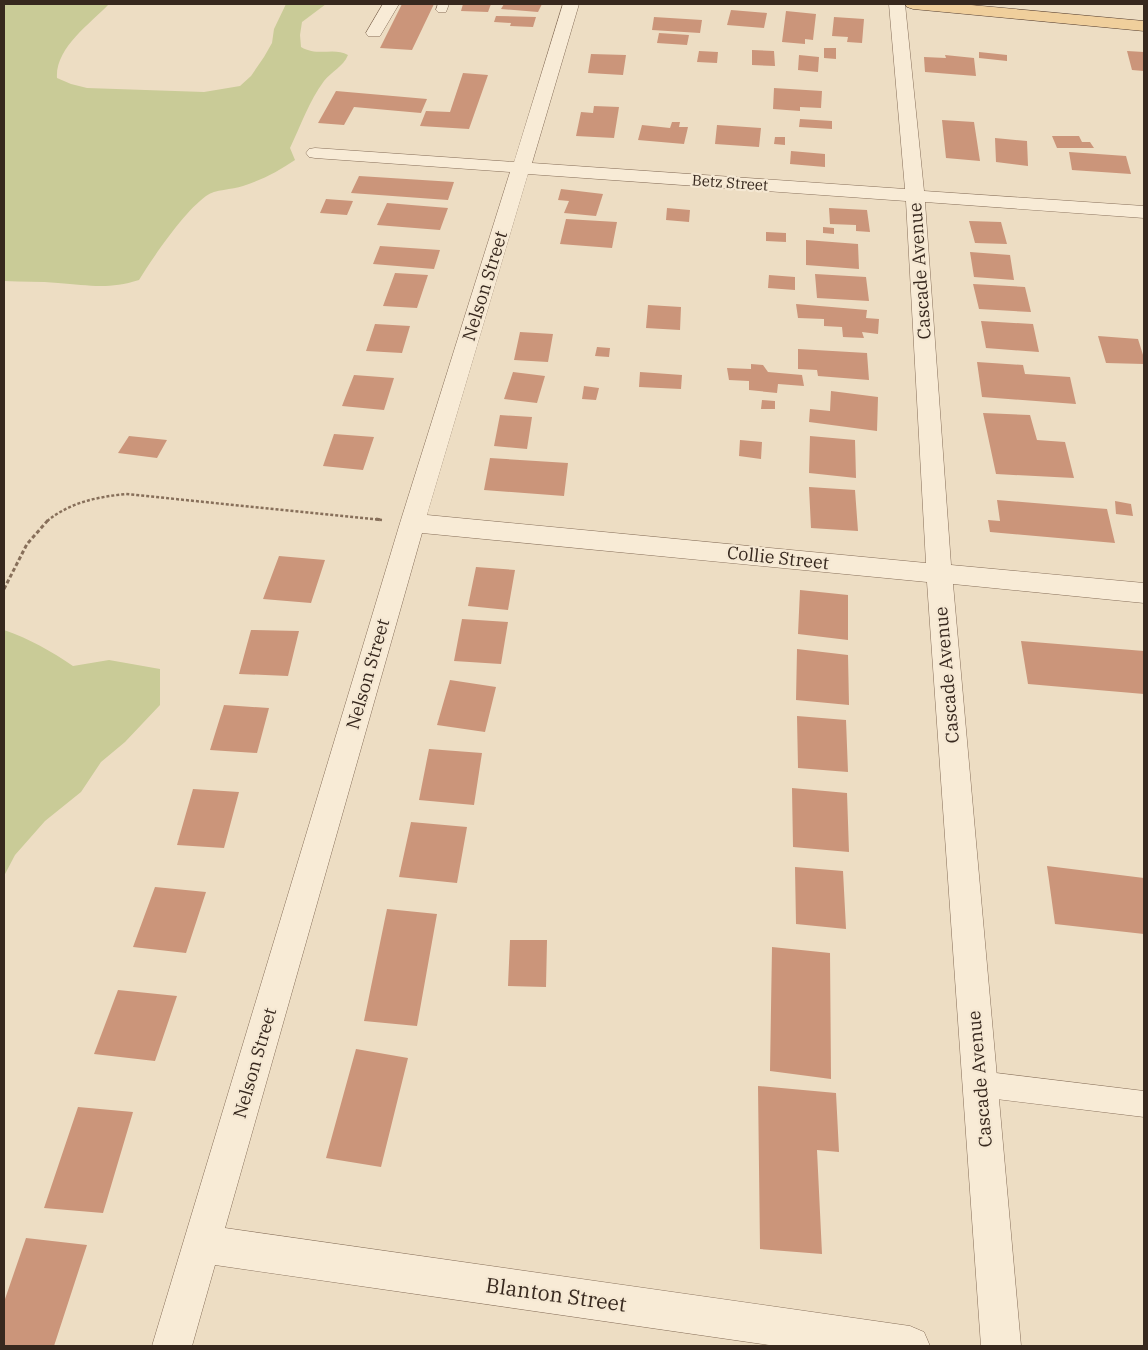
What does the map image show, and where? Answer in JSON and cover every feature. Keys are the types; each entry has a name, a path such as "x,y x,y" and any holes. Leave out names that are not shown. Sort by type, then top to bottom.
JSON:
{"main road":[{"path":"913,4 1144,26"}],"street":[{"path":"374,33 391,4"},
{"name":"Nelson Street","path":"172,1346 412,523 571,4"},
{"name":"Cascade Avenue","path":"897,4 915,196 939,574 1001,1346"},
{"name":"Betz Street","path":"316,152 1144,212"},
{"name":"Collie Street","path":"412,523 1144,593"},
{"name":"Blanton Street","path":"203,1244 910,1346"}],"lane":[{"path":"980,1084 1144,1104"}],"path":[{"path":"4,589 35,532 49,519 70,505 106,496 126,494 412,523"}],"green space":[{"path":"4,4 109,4 75,37 58,67 57,78 87,88 204,92 240,86 251,76 272,43 274,29 286,4 326,4 302,22 301,47 307,50 337,52 348,55 343,63 324,81 310,105 290,148 295,160 257,181 214,192 206,196 179,224 139,280 107,286 4,281"},
{"path":"4,630 23,637 73,666 109,660 160,669 160,705 125,742 101,762 81,792 45,821 15,855 4,876"}],"building":[{"path":"402,4 434,4 412,50 380,48"},
{"path":"463,4 491,4 488,12 461,11"},
{"path":"504,4 542,4 538,12 501,9"},
{"path":"731,10 767,13 764,28 727,25"},
{"path":"786,11 816,14 813,40 805,39 805,44 782,42"},
{"path":"496,16 536,17 533,27 510,26 511,23 494,22"},
{"path":"654,17 702,20 700,33 652,30"},
{"path":"834,17 864,19 862,43 847,42 848,37 832,36"},
{"path":"659,33 689,35 687,45 657,43"},
{"path":"824,48 836,48 836,59 824,58"},
{"path":"752,50 774,51 775,66 752,65"},
{"path":"699,51 718,52 717,63 697,62"},
{"path":"1127,51 1144,52 1144,71 1132,70"},
{"path":"979,52 1007,55 1007,61 979,58"},
{"path":"591,54 626,55 623,75 588,73"},
{"path":"799,55 819,57 818,72 798,70"},
{"path":"945,55 974,58 976,76 925,72 924,57 946,58"},
{"path":"463,73 488,75 469,129 420,126 426,111 450,112"},
{"path":"774,88 822,91 821,108 800,107 800,111 773,109"},
{"path":"336,91 427,99 421,113 354,107 344,125 318,123"},
{"path":"594,106 619,107 614,138 576,136 581,112 593,113"},
{"path":"800,119 832,121 832,129 799,127"},
{"path":"942,120 974,122 980,161 946,158"},
{"path":"672,122 680,122 679,127 688,127 684,144 638,140 642,125 670,128"},
{"path":"717,125 761,128 759,147 715,144"},
{"path":"1052,136 1079,136 1082,142 1090,142 1094,148 1057,148"},
{"path":"775,137 785,137 785,145 774,144"},
{"path":"995,138 1027,141 1028,166 996,162"},
{"path":"791,151 825,154 825,167 790,164"},
{"path":"1069,152 1126,156 1131,174 1072,170"},
{"path":"359,176 454,182 448,200 351,193"},
{"path":"561,189 603,194 596,216 564,213 569,201 558,200"},
{"path":"326,199 353,201 347,215 320,213"},
{"path":"387,203 448,208 440,230 377,225"},
{"path":"667,208 690,210 689,222 666,220"},
{"path":"829,208 867,210 870,232 856,231 856,225 830,224"},
{"path":"566,219 617,222 612,248 560,244"},
{"path":"969,221 1001,222 1007,244 975,243"},
{"path":"823,227 834,228 834,234 823,233"},
{"path":"766,232 786,233 786,242 766,241"},
{"path":"806,240 858,244 859,269 806,265"},
{"path":"380,246 440,250 434,269 373,264"},
{"path":"970,252 1010,255 1014,280 974,277"},
{"path":"395,273 428,275 417,308 383,306"},
{"path":"815,274 866,277 869,301 817,298"},
{"path":"769,275 795,277 795,290 768,288"},
{"path":"973,284 1025,287 1031,312 979,309"},
{"path":"796,304 867,310 866,318 879,319 878,334 862,332 864,338 843,337 842,327 824,326 824,319 798,318"},
{"path":"648,305 681,307 680,330 646,328"},
{"path":"981,321 1033,324 1039,352 986,348"},
{"path":"375,324 410,326 402,353 366,351"},
{"path":"520,332 553,334 548,362 514,360"},
{"path":"1098,336 1138,339 1144,364 1106,363"},
{"path":"597,347 610,348 609,357 595,356"},
{"path":"798,349 867,353 869,380 818,376 817,370 798,369"},
{"path":"977,362 1023,365 1025,374 1070,377 1076,404 982,397"},
{"path":"751,364 763,365 768,372 802,375 804,386 778,384 777,393 749,390 749,381 729,380 727,368 751,369"},
{"path":"513,372 545,376 537,403 504,399"},
{"path":"640,372 682,375 681,389 639,387"},
{"path":"354,375 394,378 384,410 342,406"},
{"path":"584,386 599,388 596,400 582,399"},
{"path":"831,391 878,397 877,431 809,422 810,409 830,411"},
{"path":"762,400 775,401 775,409 761,409"},
{"path":"983,413 1030,415 1037,440 1065,442 1074,478 996,474"},
{"path":"500,415 532,417 527,449 494,446"},
{"path":"334,434 374,437 363,470 323,466"},
{"path":"129,436 167,440 157,458 118,453"},
{"path":"810,436 855,440 856,478 809,473"},
{"path":"740,440 762,442 761,459 739,456"},
{"path":"490,458 568,463 564,496 484,490"},
{"path":"809,487 855,490 858,531 811,528"},
{"path":"997,500 1107,509 1115,543 990,532 988,520 1000,521"},
{"path":"1115,501 1131,504 1133,516 1116,514"},
{"path":"279,556 325,560 311,603 263,599"},
{"path":"476,567 515,570 508,610 468,606"},
{"path":"800,590 848,595 848,640 798,634"},
{"path":"462,619 508,622 501,664 454,661"},
{"path":"251,630 299,631 288,676 239,674"},
{"path":"1021,641 1144,651 1144,694 1028,684"},
{"path":"797,649 848,655 849,705 796,700"},
{"path":"450,680 496,687 485,732 437,725"},
{"path":"224,705 269,708 257,753 210,750"},
{"path":"797,716 846,720 848,772 798,768"},
{"path":"429,749 482,753 474,805 419,800"},
{"path":"792,788 847,793 849,852 793,847"},
{"path":"193,789 239,792 224,848 177,845"},
{"path":"411,822 467,827 457,883 399,877"},
{"path":"1047,866 1144,878 1144,934 1055,924"},
{"path":"795,867 843,871 846,929 796,924"},
{"path":"155,887 206,892 186,953 133,947"},
{"path":"387,909 437,914 417,1026 364,1021"},
{"path":"510,940 547,940 546,987 508,986"},
{"path":"772,947 830,953 831,1079 770,1071"},
{"path":"118,990 177,996 155,1061 94,1054"},
{"path":"356,1049 408,1058 381,1167 326,1158"},
{"path":"758,1086 836,1093 839,1152 817,1150 822,1254 760,1249"},
{"path":"78,1107 133,1112 103,1213 44,1208"},
{"path":"26,1238 87,1245 54,1346 4,1346 4,1302"}]}
